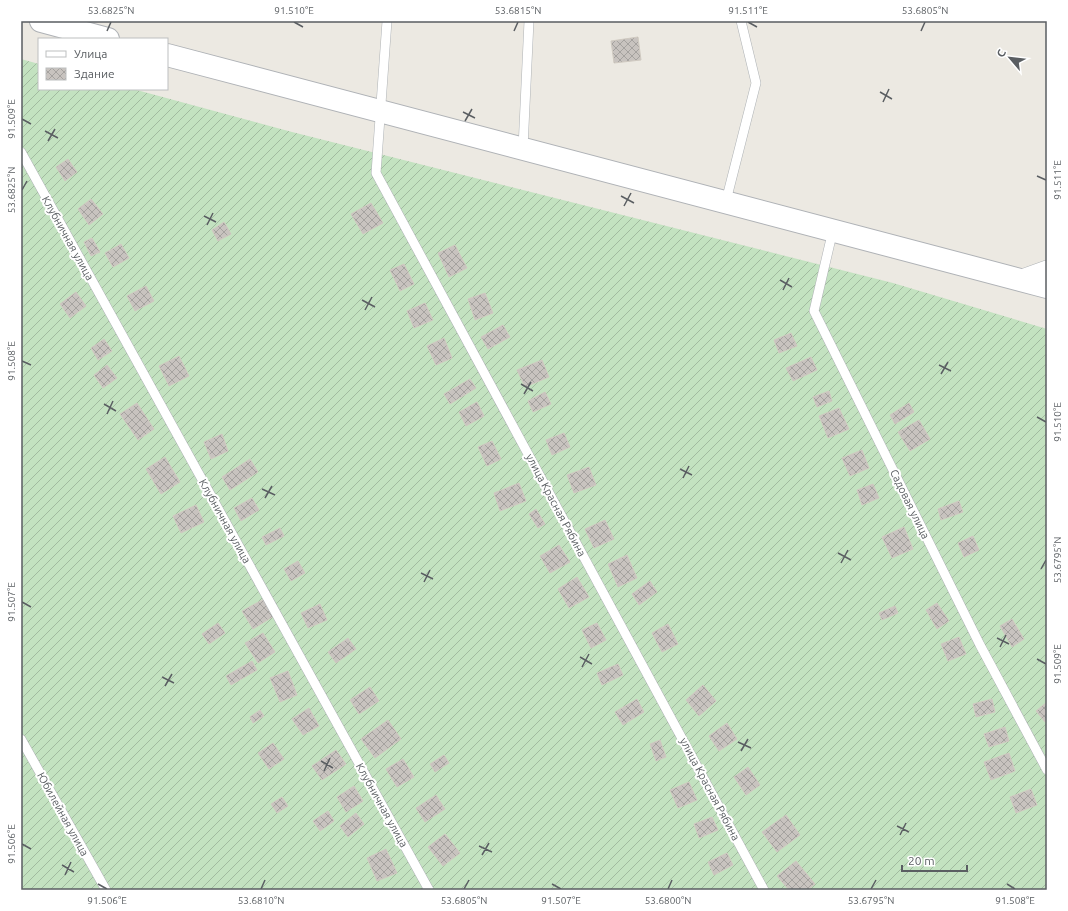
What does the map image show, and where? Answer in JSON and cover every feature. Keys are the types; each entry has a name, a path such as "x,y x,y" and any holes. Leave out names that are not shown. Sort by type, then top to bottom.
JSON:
{"main road":[{"path":"41,21 104,38"},
{"path":"168,55 726,201 1047,287"}],"street":[{"path":"1020,280 1047,270"}],"lane":[{"name":"улица Красная Рябина","path":"387,21 382,112 376,173 764,890"},
{"path":"523,148 529,21"},
{"path":"726,201 756,83 741,21"},
{"name":"Клубничная улица","path":"21,152 429,890"},
{"name":"Садовая улица","path":"833,230 814,311 980,645 1047,770"},
{"name":"Юбилейная улица","path":"21,739 106,890"}],"green space":[{"path":"21,59 38,64 38,90 137,90 292,132 893,283 1047,329 1047,890 21,890"}],"building":[{"path":"638,37 641,60 614,63 611,41"},
{"path":"68,159 77,172 65,181 56,167"},
{"path":"91,199 103,214 89,225 78,209"},
{"path":"371,203 383,223 363,234 351,214"},
{"path":"224,222 231,234 218,241 212,230"},
{"path":"92,238 100,252 91,256 84,242"},
{"path":"121,244 129,258 113,267 105,253"},
{"path":"455,245 467,268 449,277 438,253"},
{"path":"404,264 414,284 400,291 390,270"},
{"path":"146,286 154,301 135,311 127,296"},
{"path":"76,292 86,306 70,318 60,304"},
{"path":"485,293 493,313 475,320 468,299"},
{"path":"425,303 433,320 414,328 407,311"},
{"path":"503,325 510,337 488,349 481,337"},
{"path":"791,333 797,346 779,353 774,340"},
{"path":"444,338 452,358 436,365 427,346"},
{"path":"104,339 112,351 98,360 91,348"},
{"path":"179,356 189,376 169,386 159,366"},
{"path":"811,357 817,370 793,381 786,368"},
{"path":"542,360 549,377 525,387 517,370"},
{"path":"107,365 117,378 103,388 94,375"},
{"path":"470,379 476,388 450,404 444,394"},
{"path":"829,391 832,401 817,407 813,397"},
{"path":"545,392 551,404 533,412 528,401"},
{"path":"477,402 484,416 466,426 459,412"},
{"path":"137,403 154,429 138,440 120,414"},
{"path":"909,403 914,412 895,424 890,415"},
{"path":"839,408 849,429 828,438 819,416"},
{"path":"919,420 930,439 910,451 898,432"},
{"path":"564,433 570,447 552,455 546,440"},
{"path":"222,434 228,451 211,459 204,442"},
{"path":"492,441 501,459 487,466 478,447"},
{"path":"862,450 869,468 850,476 842,458"},
{"path":"165,457 180,482 161,494 146,469"},
{"path":"250,459 258,472 230,490 222,477"},
{"path":"589,467 596,485 574,493 567,475"},
{"path":"519,483 526,501 500,511 494,493"},
{"path":"873,484 879,498 862,505 857,490"},
{"path":"252,498 259,510 241,521 234,508"},
{"path":"959,501 963,512 941,520 938,509"},
{"path":"196,505 204,522 181,533 173,516"},
{"path":"536,509 545,524 538,528 529,514"},
{"path":"605,520 614,539 594,548 585,529"},
{"path":"904,527 913,549 892,558 882,537"},
{"path":"280,528 284,536 266,545 262,537"},
{"path":"973,536 979,550 964,557 958,543"},
{"path":"559,545 570,562 550,573 540,556"},
{"path":"627,555 637,578 618,587 608,564"},
{"path":"298,561 305,573 291,581 284,569"},
{"path":"577,577 589,597 569,608 558,589"},
{"path":"650,581 657,592 639,605 632,594"},
{"path":"264,599 274,616 253,629 242,611"},
{"path":"937,603 949,621 937,629 926,610"},
{"path":"320,604 327,620 308,628 301,613"},
{"path":"895,606 898,613 882,620 879,613"},
{"path":"1012,619 1024,639 1012,647 1000,626"},
{"path":"218,623 225,633 209,644 202,634"},
{"path":"597,623 606,640 591,648 582,630"},
{"path":"668,624 678,644 662,652 652,633"},
{"path":"263,633 275,652 258,663 245,643"},
{"path":"959,637 966,654 948,661 941,644"},
{"path":"348,638 356,649 336,663 328,652"},
{"path":"252,661 257,670 231,685 226,676"},
{"path":"618,664 623,675 602,685 597,673"},
{"path":"288,671 297,695 280,702 270,678"},
{"path":"703,685 716,701 699,716 686,700"},
{"path":"370,687 379,701 359,714 350,700"},
{"path":"637,699 644,712 623,725 615,712"},
{"path":"992,699 995,712 976,717 973,704"},
{"path":"1047,702 1047,720 1045,722 1036,711"},
{"path":"309,708 319,726 303,735 292,719"},
{"path":"260,710 264,716 253,723 250,717"},
{"path":"388,720 401,739 375,758 361,739"},
{"path":"727,723 737,739 719,751 709,736"},
{"path":"1005,727 1009,741 989,747 984,734"},
{"path":"660,740 666,757 656,761 650,744"},
{"path":"273,743 284,759 269,769 258,753"},
{"path":"336,750 346,764 322,780 312,766"},
{"path":"1009,753 1015,771 991,780 984,762"},
{"path":"444,755 449,763 435,772 430,764"},
{"path":"403,759 414,777 397,787 386,769"},
{"path":"748,767 760,785 746,795 734,777"},
{"path":"689,782 697,800 678,808 670,790"},
{"path":"354,786 363,801 346,812 337,797"},
{"path":"1031,789 1037,805 1016,813 1010,797"},
{"path":"436,795 445,809 425,822 416,808"},
{"path":"282,797 288,806 277,813 271,804"},
{"path":"328,811 334,821 320,831 313,821"},
{"path":"356,813 364,824 348,837 340,826"},
{"path":"786,815 800,835 777,852 762,832"},
{"path":"712,817 718,830 699,838 694,824"},
{"path":"445,834 460,853 443,866 428,847"},
{"path":"386,849 397,873 377,881 367,858"},
{"path":"727,853 733,865 714,875 708,862"},
{"path":"796,861 815,884 808,890 789,890 777,876"}]}
